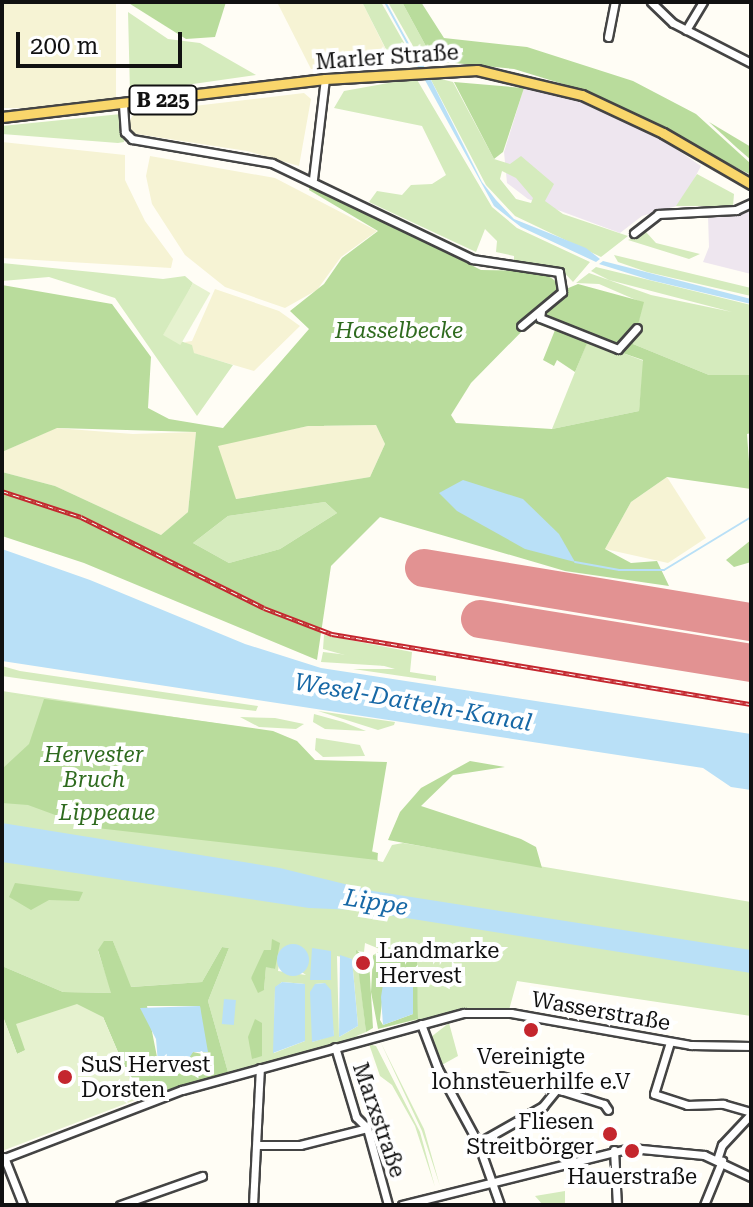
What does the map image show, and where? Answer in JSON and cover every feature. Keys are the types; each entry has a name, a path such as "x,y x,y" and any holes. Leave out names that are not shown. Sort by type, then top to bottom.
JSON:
{"main road":[{"name":"Marler Straße","path":"2,117 392,72 442,69 515,75 582,95 663,133 751,184"}],"street":[{"path":"608,37 615,2"},
{"path":"651,2 686,30 751,63"},
{"path":"686,30 703,2"},
{"path":"313,179 325,79"},
{"path":"123,105 125,132 132,139 265,162 313,179 472,259 559,272 563,289 521,326"},
{"path":"634,233 658,214 736,210 751,203"},
{"path":"541,311 540,318 618,349 637,328"},
{"name":"Wasserstraße","path":"3,1157 182,1090 421,1024 496,1011 670,1042 751,1046"},
{"path":"421,1024 438,1069 478,1143 489,1182 500,1205"},
{"path":"670,1042 654,1094 687,1105 723,1104 751,1113 722,1145 704,1205"},
{"name":"Marxstraße","path":"335,1047 356,1117 367,1128 388,1205"},
{"path":"253,1205 260,1068"},
{"path":"500,1076 604,1104 608,1110"},
{"path":"478,1143 543,1106 556,1090"},
{"path":"257,1145 300,1145 367,1128"},
{"path":"402,1205 614,1150 669,1149 719,1160 751,1177"},
{"path":"614,1150 617,1205"},
{"path":"3,1157 23,1205"},
{"path":"120,1205 202,1176"}],"shaded area":[{"path":"2,2 116,2 116,108 2,108"},
{"path":"277,2 362,2 390,58 311,69"},
{"path":"527,78 620,111 701,166 680,205 642,216 620,233 528,199 507,183 504,152"},
{"path":"304,93 311,99 299,166 247,151 130,133 127,126 134,113"},
{"path":"2,142 125,155 125,180 145,221 173,259 171,268 2,258"},
{"path":"150,156 275,178 377,231 341,257 317,290 285,308 225,287 185,255 152,204 146,176"},
{"path":"751,211 751,274 703,262 709,247 708,216"},
{"path":"215,289 279,311 300,326 254,371 193,353 185,342 192,341"},
{"path":"376,425 385,444 370,477 235,499 217,445 308,426"},
{"path":"56,428 133,434 196,432 188,512 161,535 55,486 2,472 2,452"},
{"path":"667,477 706,538 668,563 605,549 631,502"}],"green space":[{"path":"127,2 226,2 215,37 186,39"},
{"path":"362,2 381,2 415,62 393,63"},
{"path":"388,2 402,2 434,61 422,62"},
{"path":"402,2 421,2 444,38 527,47 633,81 696,114 750,163 751,175 589,92 514,69 434,61"},
{"path":"128,12 168,39 200,43 256,75 130,93"},
{"path":"429,76 453,82 494,159 510,164 521,156 554,184 545,201 563,214 628,236 601,257 515,216 486,185","holes":["502,171 516,178 533,198 531,203 516,199 500,179"]},
{"path":"416,78 492,207 517,228 590,262 573,282 559,267 514,263 514,256 496,252 497,241 485,229 476,252 369,202 377,191 402,195 411,185 432,184 446,175 422,126 334,108 344,91"},
{"path":"454,82 524,88 503,152 494,159"},
{"path":"121,114 124,142 2,134 2,126"},
{"path":"709,122 751,147 751,160 736,147"},
{"path":"697,174 734,194 733,206 676,206"},
{"name":"Hasselbecke","path":"310,183 481,270 542,271 566,289 578,284 644,302 633,344 709,375 751,375 751,433 747,434 751,489 667,477 631,502 605,549 631,563 657,561 669,586 565,571 380,517 331,566 317,660 84,563 2,536 2,472 55,486 161,535 188,512 196,432 57,428 2,452 2,285 112,304 151,357 148,408 169,419 223,428 309,329 290,311 324,284 342,258 378,231 309,190","holes":["531,322 555,330 543,360 554,366 557,360 575,372 588,341 643,360 639,411 552,429 456,423 451,415 471,383","376,425 385,444 370,477 236,499 218,446 308,426","325,502 337,513 280,549 229,563 193,543 228,516"]},
{"path":"646,232 656,243 700,254 689,259 628,240"},
{"path":"614,255 751,288 751,296 647,272 618,262"},
{"path":"2,263 163,279 185,276 193,283 166,336 192,345 194,353 233,365 197,416 115,298 49,277 2,281"},
{"path":"596,267 751,305 751,375 709,375 633,344 643,303 599,284 576,283 589,273 651,295 732,312 609,280 591,271"},
{"path":"193,283 210,293 180,345 163,335"},
{"path":"588,340 644,361 639,411 552,429"},
{"path":"325,502 337,513 280,549 229,563 193,543 228,516"},
{"path":"751,540 751,562 734,567 726,560"},
{"path":"324,635 412,652 410,672 436,676 436,681 353,669 395,669 323,649"},
{"path":"323,652 348,655 386,666 321,662"},
{"path":"2,666 258,706 256,711 2,676"},
{"name":"Lippeaue","path":"2,691 241,727 311,761 371,762 376,766 372,851 377,853 378,861 383,862 392,845 403,843 751,902 751,1016 517,981 509,1010 468,1010 376,1035 418,1019 416,962 373,955 382,950 365,943 364,952 357,951 366,1032 356,1036 372,1035 228,1072 208,1001 229,948 222,947 202,982 130,987 113,941 98,951 112,993 63,992 2,966","holes":["271,951 275,969 266,966 264,990 251,978","337,956 352,959 358,1026 339,1037","280,957 306,975 278,971","282,982 305,984 305,1041 274,1053 275,988","325,983 334,1035 312,1042 315,984"]},
{"name":"Hervester Bruch","path":"2,693 273,731 297,741 315,760 387,762 372,852 378,853 377,860 88,827 28,805 2,803 2,769 29,744 44,699"},
{"path":"318,711 395,722 378,730"},
{"path":"314,714 366,731 325,729 313,722"},
{"path":"240,717 275,718 304,724 296,729 259,727"},
{"path":"316,738 360,745 365,756 323,757 315,750"},
{"path":"470,761 505,767 453,775 421,806 521,839 536,847 542,868 388,840 400,812 421,788"},
{"path":"15,883 83,892 79,901 49,900 31,910 9,897"},
{"path":"272,939 280,943 275,969 266,967 264,990 258,993 251,978 264,950 271,950"},
{"path":"104,941 113,941 131,987 202,982 222,947 229,948 208,1001 228,1072 138,1099 103,1017 17,1054 2,1014 2,966 63,992 111,993 98,950","holes":["147,1006 200,1006 202,1054 193,1052 169,1068 172,1059 167,1057 158,1062"]},
{"path":"356,950 369,960 373,1028 366,1032"},
{"path":"373,955 417,962 418,1019 378,1029 371,992","holes":["386,966 413,1014 383,1025 380,1020"]},
{"name":"SuS Hervest Dorsten","path":"77,1004 103,1017 138,1099 2,1151 2,1014 17,1054 25,1050 16,1024"},
{"path":"255,1019 262,1023 262,1056 252,1059 248,1037"},
{"path":"449,1023 458,1056 440,1066 431,1037"},
{"path":"380,1041 424,1129 440,1186 422,1131"},
{"path":"369,1044 376,1046 420,1132 435,1187 415,1126 392,1085 380,1076"},
{"path":"565,1191 565,1205 543,1205 535,1196"}],"water":[{"path":"415,62 422,62 482,182 496,200 514,219 586,248 600,259 596,262 521,227 494,206"},
{"path":"603,261 751,299 751,304 650,280 599,264"},
{"path":"463,480 523,499 559,534 575,562 525,549 457,511 439,493"},
{"name":"Wesel-Datteln-Kanal","path":"2,549 90,580 245,644 321,668 751,734 751,790 731,787 703,768 2,661"},
{"name":"Lippe","path":"2,823 280,868 373,891 751,950 751,973 356,910 309,908 2,862"},
{"path":"293,944 305,948 309,960 305,972 293,976 281,972 277,960 281,948"},
{"path":"312,948 331,951 331,980 310,980"},
{"path":"340,955 352,959 358,1026 339,1037"},
{"path":"386,966 413,972 413,1014 383,1025 381,997"},
{"path":"282,982 305,984 305,1041 273,1053 275,987"},
{"path":"325,983 331,990 334,1036 312,1042 310,992 315,984"},
{"path":"224,999 236,1000 234,1025 222,1024"},
{"path":"200,1006 208,1052 193,1052 186,1063 177,1061 176,1069 166,1072 172,1060 158,1063 156,1039 140,1008"}],"waterway":[{"path":"385,2 419,64"},
{"path":"575,562 619,570 664,570 751,517"}],"runway":[{"path":"424,568 751,622"},
{"path":"480,619 751,663"}],"railway":[{"path":"2,491 81,517 264,608 332,634 751,704"}],"place":[{"name":"Landmarke Hervest","path":"363,963"},
{"name":"Vereinigte lohnsteuerhilfe e.V","path":"531,1030"},
{"name":"SuS Hervest Dorsten","path":"65,1077"},
{"name":"Fliesen Streitbörger","path":"610,1134"},
{"name":"Hauerstraße","path":"632,1151"}]}
